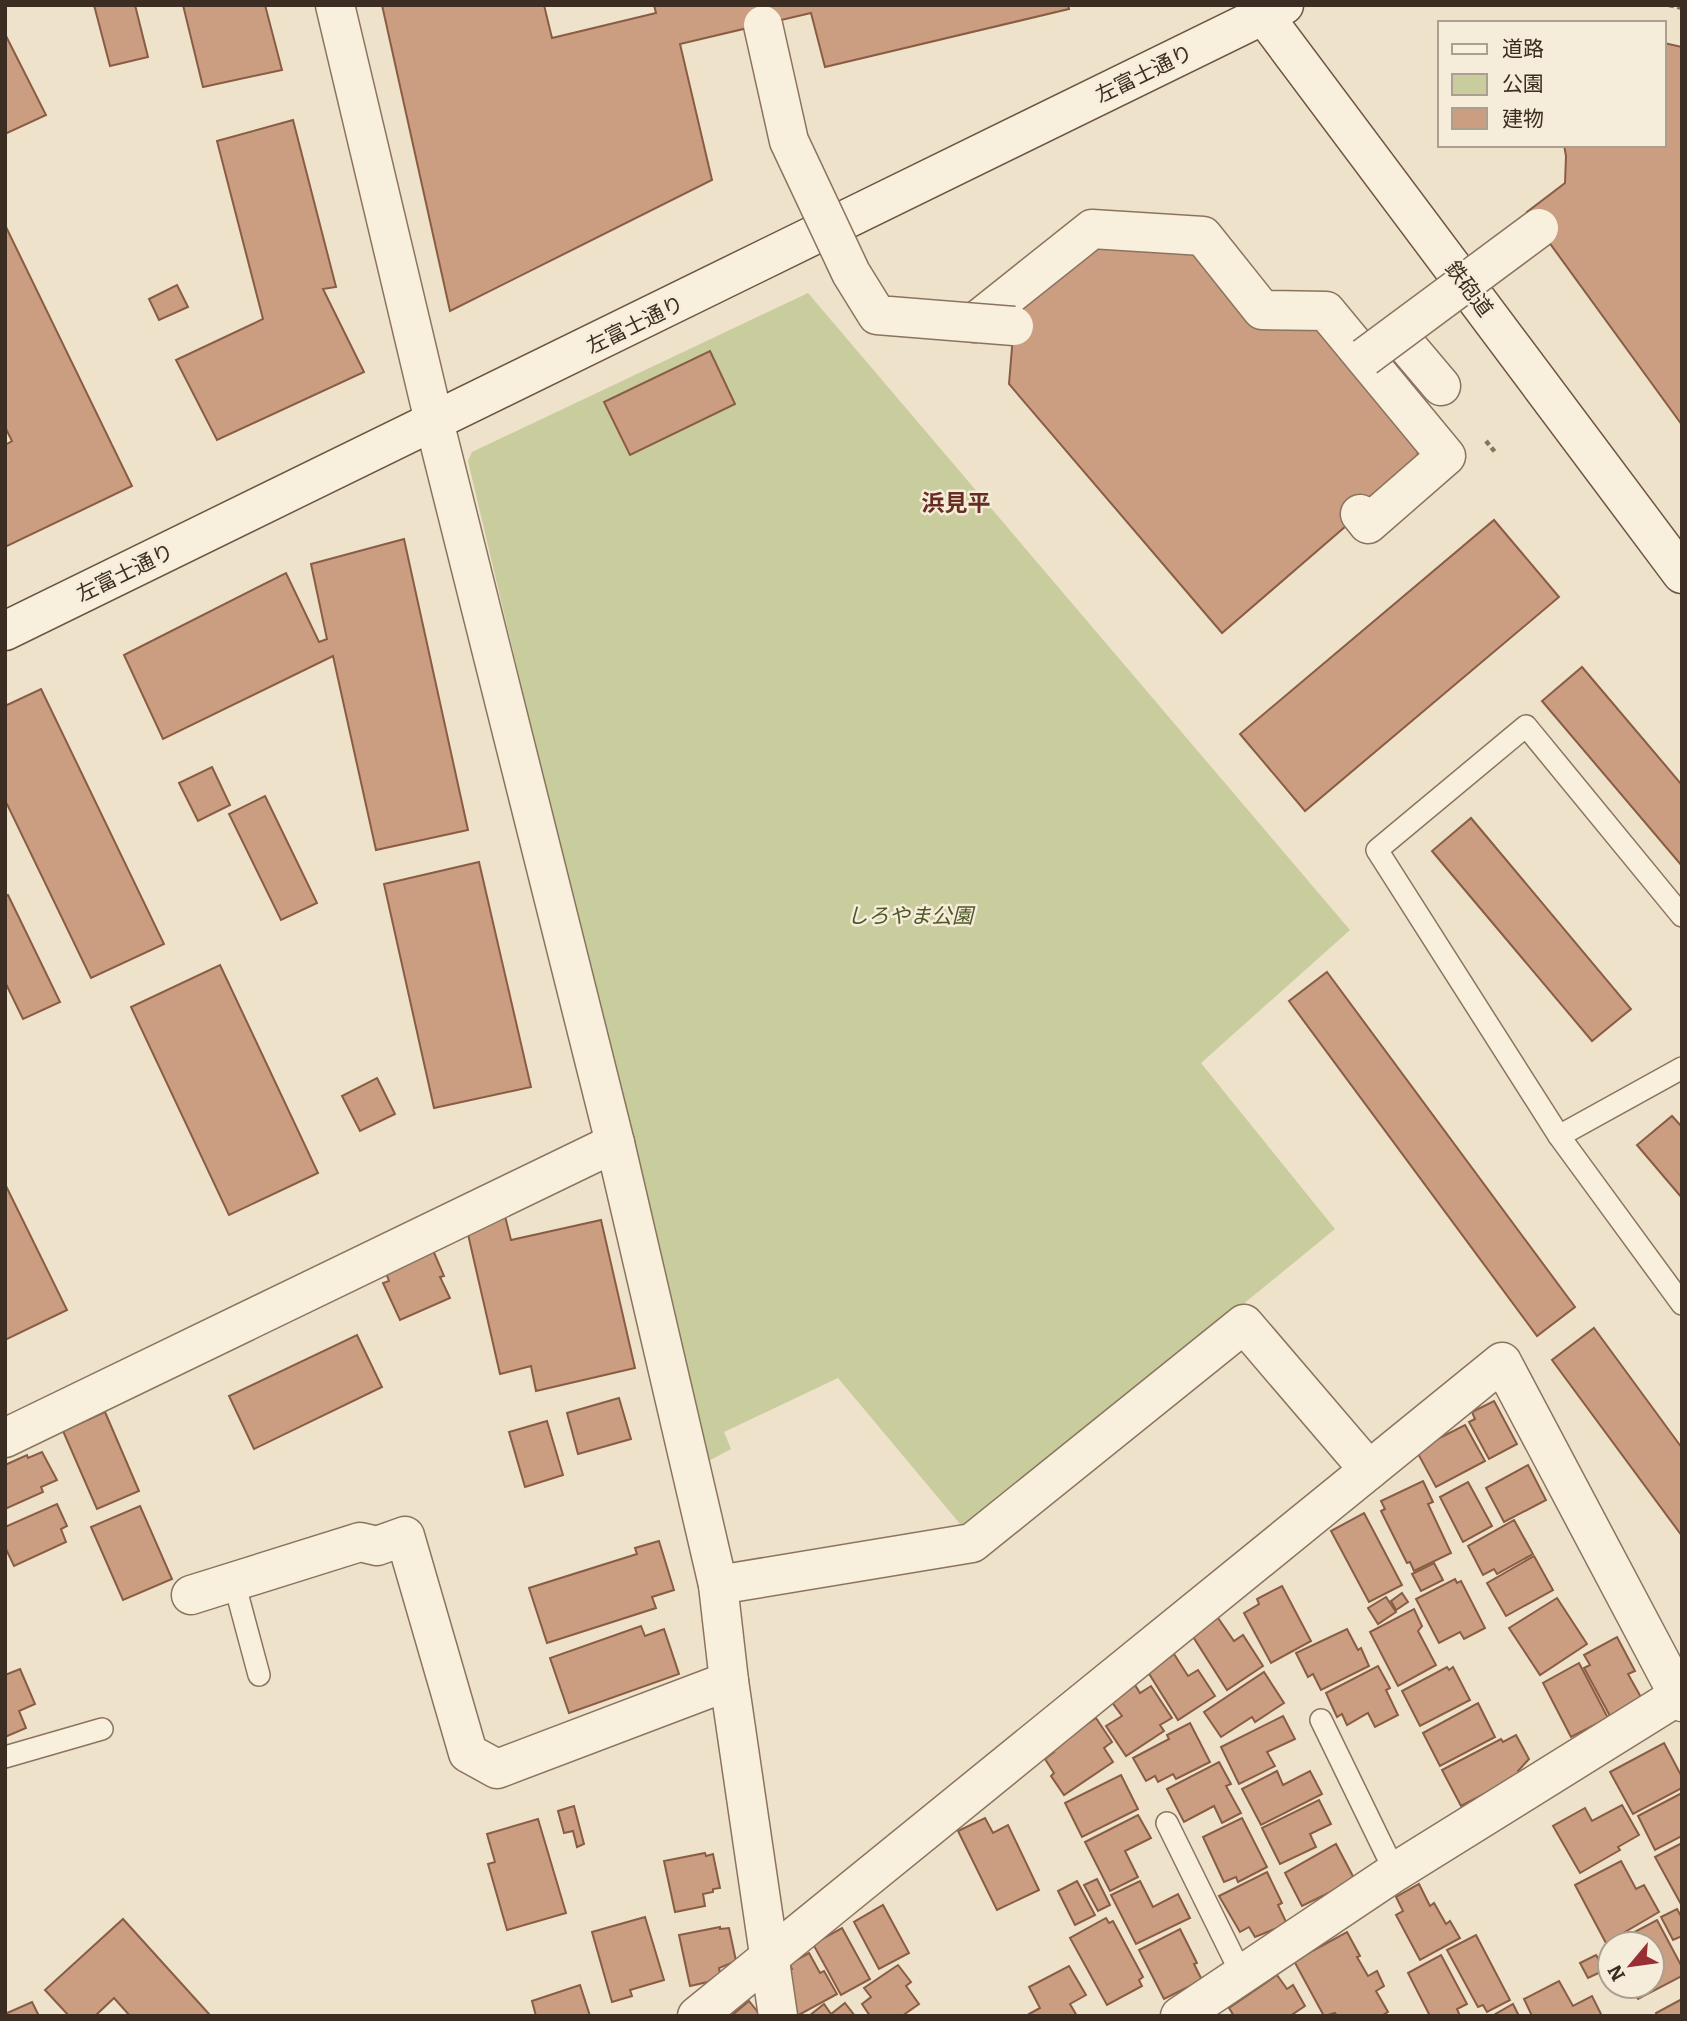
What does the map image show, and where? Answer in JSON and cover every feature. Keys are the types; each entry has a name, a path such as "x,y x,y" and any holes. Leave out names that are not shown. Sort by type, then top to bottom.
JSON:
{"street":[{"path":"335,5 435,421 615,1143 718,1585 729,1681 778,2016"},
{"name":"左富士通り","path":"5,631 1268,9"},
{"name":"鉄砲道","path":"1268,9 1682,574"},
{"path":"763,25 789,141 851,273 877,315 1014,326"},
{"path":"975,323 1092,229 1203,236 1262,310 1326,311 1446,456 1368,524 1360,514"},
{"path":"1365,357 1539,229"},
{"path":"1397,334 1441,386"},
{"path":"5,1438 615,1143"},
{"path":"718,1585 972,1543 1244,1324 1369,1470"},
{"path":"697,2016 1502,1362 1680,1699 1395,1872 1180,2016"},
{"path":"191,1595 360,1542 377,1546 405,1536 468,1754 498,1769 729,1681"}],"lane":[{"path":"1682,916 1526,726 1377,849 1559,1136 1682,1304"},
{"path":"1559,1136 1682,1068"},
{"path":"234,1582 259,1675"},
{"path":"1321,1720 1395,1872"},
{"path":"5,1757 102,1729"},
{"path":"1167,1823 1241,1973"}],"path":[{"path":"1669,5 1682,8"}],"green space":[{"name":"しろやま公園","path":"808,293 1350,930 1201,1063 1335,1229 966,1531 838,1378 724,1432 731,1449 705,1463 468,461 472,452"}],"building":[{"path":"94,5 135,5 148,57 110,66"},
{"path":"183,5 265,5 282,70 203,87"},
{"path":"382,5 544,5 552,38 656,13 654,5 1068,5 1069,9 825,67 811,13 680,44 712,180 450,311"},
{"path":"5,34 46,115 5,134"},
{"path":"1666,43 1682,47 1682,425 1527,212 1565,183 1564,147 1666,147"},
{"path":"293,120 336,287 323,289 364,372 217,440 176,360 263,319 217,141"},
{"path":"5,225 132,486 5,547 5,445 12,441 5,427"},
{"path":"1089,241 1196,249 1328,326 1414,426 1419,463 1222,633 1009,384 1016,299"},
{"path":"177,285 188,307 159,320 149,299"},
{"path":"710,351 735,404 630,455 604,402"},
{"path":"1494,520 1559,597 1305,811 1240,734"},
{"path":"404,539 468,830 376,850 333,656 163,739 124,655 286,573 319,642 327,639 311,564"},
{"path":"1582,667 1682,785 1682,866 1542,701"},
{"path":"41,689 164,944 91,978 7,804 5,805 5,706"},
{"path":"212,767 230,805 198,821 179,783"},
{"path":"265,796 317,903 281,920 229,814"},
{"path":"1471,818 1631,1009 1592,1041 1432,851"},
{"path":"479,862 531,1087 434,1108 384,884"},
{"path":"8,895 60,1002 23,1019 5,982 5,896"},
{"path":"220,965 318,1173 229,1215 131,1007"},
{"path":"1327,972 1575,1307 1537,1336 1289,1001"},
{"path":"377,1078 395,1114 360,1131 342,1096"},
{"path":"1672,1116 1682,1127 1682,1198 1637,1145"},
{"path":"5,1184 67,1310 5,1340"},
{"path":"505,1216 511,1240 601,1220 635,1368 536,1391 531,1366 500,1374 467,1230"},
{"path":"432,1248 444,1276 440,1277 450,1298 400,1320 383,1283 389,1281 386,1273"},
{"path":"1594,1328 1682,1448 1682,1536 1552,1360"},
{"path":"357,1335 382,1387 254,1449 229,1396"},
{"path":"619,1398 631,1439 578,1454 567,1413"},
{"path":"1494,1401 1517,1444 1489,1459 1469,1422 1475,1419 1472,1412"},
{"path":"105,1412 139,1491 97,1509 63,1431"},
{"path":"547,1421 563,1475 525,1487 509,1432"},
{"path":"1465,1425 1485,1461 1436,1487 1416,1450"},
{"path":"42,1452 57,1480 41,1487 43,1492 5,1509 5,1465 27,1455 28,1458"},
{"path":"1528,1465 1546,1500 1504,1522 1486,1488"},
{"path":"1423,1481 1433,1502 1428,1504 1451,1553 1414,1571 1410,1562 1407,1563 1381,1511 1385,1509 1381,1501"},
{"path":"1468,1482 1492,1526 1463,1542 1440,1497"},
{"path":"57,1504 67,1526 61,1529 66,1542 14,1566 5,1547 5,1527"},
{"path":"140,1506 172,1579 123,1600 91,1527"},
{"path":"1364,1513 1402,1585 1369,1602 1331,1531"},
{"path":"1514,1520 1533,1554 1497,1574 1494,1569 1483,1575 1468,1546"},
{"path":"659,1541 674,1590 652,1597 656,1608 547,1643 529,1588 637,1554 635,1548"},
{"path":"1534,1556 1553,1590 1506,1616 1487,1583"},
{"path":"1434,1563 1443,1580 1421,1591 1412,1574"},
{"path":"1455,1579 1457,1583 1461,1581 1485,1628 1464,1639 1460,1632 1439,1643 1416,1599"},
{"path":"1282,1586 1311,1641 1271,1663 1244,1613 1259,1604 1257,1599"},
{"path":"1402,1593 1408,1602 1396,1610 1391,1601"},
{"path":"1386,1597 1396,1612 1378,1624 1368,1608"},
{"path":"1557,1598 1587,1644 1540,1675 1509,1628"},
{"path":"1414,1609 1422,1626 1418,1631 1436,1665 1398,1686 1370,1632"},
{"path":"1216,1615 1234,1641 1243,1635 1263,1666 1227,1690 1190,1632"},
{"path":"641,1626 645,1636 664,1629 679,1674 569,1713 550,1658"},
{"path":"1347,1629 1358,1650 1361,1648 1369,1666 1321,1690 1313,1674 1308,1677 1296,1653"},
{"path":"1617,1637 1635,1671 1628,1674 1642,1699 1610,1716 1584,1668 1590,1665 1584,1655"},
{"path":"1174,1654 1188,1676 1198,1670 1215,1696 1178,1720 1148,1672"},
{"path":"1579,1663 1608,1718 1571,1737 1543,1683"},
{"path":"1378,1666 1390,1688 1386,1690 1398,1715 1375,1727 1368,1713 1347,1725 1342,1714 1337,1717 1326,1693"},
{"path":"1447,1667 1449,1670 1453,1667 1470,1700 1420,1726 1402,1691"},
{"path":"20,1669 35,1704 19,1711 26,1728 5,1737 5,1675"},
{"path":"1264,1672 1284,1703 1255,1722 1252,1717 1221,1737 1204,1712"},
{"path":"1135,1685 1140,1693 1151,1686 1172,1718 1160,1725 1164,1731 1126,1756 1106,1726 1122,1716 1111,1701"},
{"path":"1478,1703 1495,1737 1440,1766 1423,1733"},
{"path":"1283,1716 1295,1739 1267,1752 1275,1766 1239,1784 1221,1747"},
{"path":"1096,1718 1112,1742 1104,1748 1113,1762 1064,1795 1051,1776 1054,1773 1045,1759 1054,1752 1051,1748"},
{"path":"1190,1723 1210,1762 1176,1779 1173,1774 1158,1782 1155,1776 1146,1781 1133,1758 1169,1739 1167,1735"},
{"path":"1516,1735 1529,1759 1518,1771 1520,1775 1461,1806 1442,1770 1501,1739 1503,1742"},
{"path":"1664,1743 1682,1777 1682,1788 1633,1814 1610,1772"},
{"path":"1219,1762 1231,1784 1226,1786 1241,1813 1222,1823 1214,1806 1184,1822 1167,1789"},
{"path":"1277,1771 1283,1785 1310,1771 1322,1794 1261,1825 1242,1789"},
{"path":"1121,1775 1138,1809 1082,1837 1065,1803"},
{"path":"1682,1793 1682,1836 1655,1850 1638,1816"},
{"path":"1319,1800 1331,1824 1310,1834 1316,1847 1280,1864 1262,1828"},
{"path":"1622,1805 1639,1835 1618,1847 1620,1850 1580,1873 1553,1826 1585,1808 1592,1821"},
{"path":"574,1806 584,1844 577,1847 573,1831 564,1833 558,1811"},
{"path":"1138,1815 1151,1838 1125,1851 1138,1877 1110,1891 1085,1842"},
{"path":"985,1818 993,1833 1008,1825 1039,1890 997,1910 958,1831"},
{"path":"1242,1818 1267,1867 1238,1882 1236,1877 1224,1882 1203,1837"},
{"path":"538,1819 566,1913 507,1930 488,1864 495,1862 487,1834"},
{"path":"1682,1843 1682,1906 1655,1857"},
{"path":"1336,1844 1355,1880 1302,1906 1285,1873"},
{"path":"705,1853 706,1856 713,1854 720,1888 703,1894 705,1906 675,1912 664,1861"},
{"path":"1621,1861 1636,1889 1644,1885 1659,1912 1628,1930 1599,1930 1575,1885"},
{"path":"1267,1872 1282,1903 1278,1905 1287,1924 1255,1937 1249,1927 1240,1932 1219,1896"},
{"path":"1097,1879 1110,1905 1098,1911 1084,1885"},
{"path":"1077,1881 1095,1915 1075,1925 1058,1891"},
{"path":"1140,1881 1153,1907 1178,1894 1190,1918 1136,1944 1111,1895"},
{"path":"1419,1884 1430,1906 1434,1903 1446,1924 1450,1921 1460,1938 1420,1960 1396,1915 1403,1911 1396,1897"},
{"path":"883,1905 909,1953 879,1969 854,1922"},
{"path":"1677,1909 1682,1918 1682,1936 1673,1940 1661,1917"},
{"path":"645,1917 664,1980 630,1990 632,1996 612,2002 592,1932"},
{"path":"1106,1918 1109,1923 1113,1921 1143,1977 1139,1980 1142,1986 1107,2005 1070,1938"},
{"path":"123,1919 208,2016 130,2016 114,1998 95,2016 69,2016 45,1990"},
{"path":"1657,1920 1662,1930 1638,1930"},
{"path":"720,1927 729,1928 736,1961 719,1968 721,1979 690,1986 679,1935"},
{"path":"842,1928 870,1979 841,1995 813,1944"},
{"path":"1180,1929 1197,1963 1194,1964 1202,1980 1164,1999 1139,1950"},
{"path":"1347,1932 1368,1976 1377,1971 1384,1986 1376,1991 1388,2012 1381,2016 1337,2016 1335,2013 1324,2016 1294,1961"},
{"path":"1476,1935 1510,2000 1487,2012 1483,2005 1478,2007 1447,1950"},
{"path":"1666,1937 1682,1967 1682,1976 1666,1984"},
{"path":"809,1953 820,1973 824,1971 837,1994 797,2016 787,1997 786,1972 792,1969 789,1964"},
{"path":"1441,1955 1467,2004 1457,2009 1460,2016 1430,2016 1408,1973"},
{"path":"1596,1955 1596,1974 1588,1978 1580,1963"},
{"path":"898,1965 911,1982 906,1986 919,2004 902,2016 870,2016 862,2004 871,1997 864,1988"},
{"path":"1069,1966 1086,1995 1070,2004 1077,2016 1030,2016 1029,2014 1040,2008 1029,1987"},
{"path":"1277,1975 1287,1989 1293,1985 1305,2006 1290,2016 1234,2016 1229,2008"},
{"path":"1559,1981 1573,2006 1592,1996 1602,2016 1532,2016 1524,1999"},
{"path":"580,1985 590,2016 536,2016 532,2001"},
{"path":"1682,1999 1682,2016 1657,2016 1656,2013"},
{"path":"749,2001 761,2016 731,2016"},
{"path":"32,2002 39,2016 5,2016 5,2014"},
{"path":"845,2003 855,2016 809,2016 824,2004 831,2014"},
{"path":"1513,2004 1519,2016 1492,2016"}],"district":[{"name":"浜見平","path":"956,503"}]}
